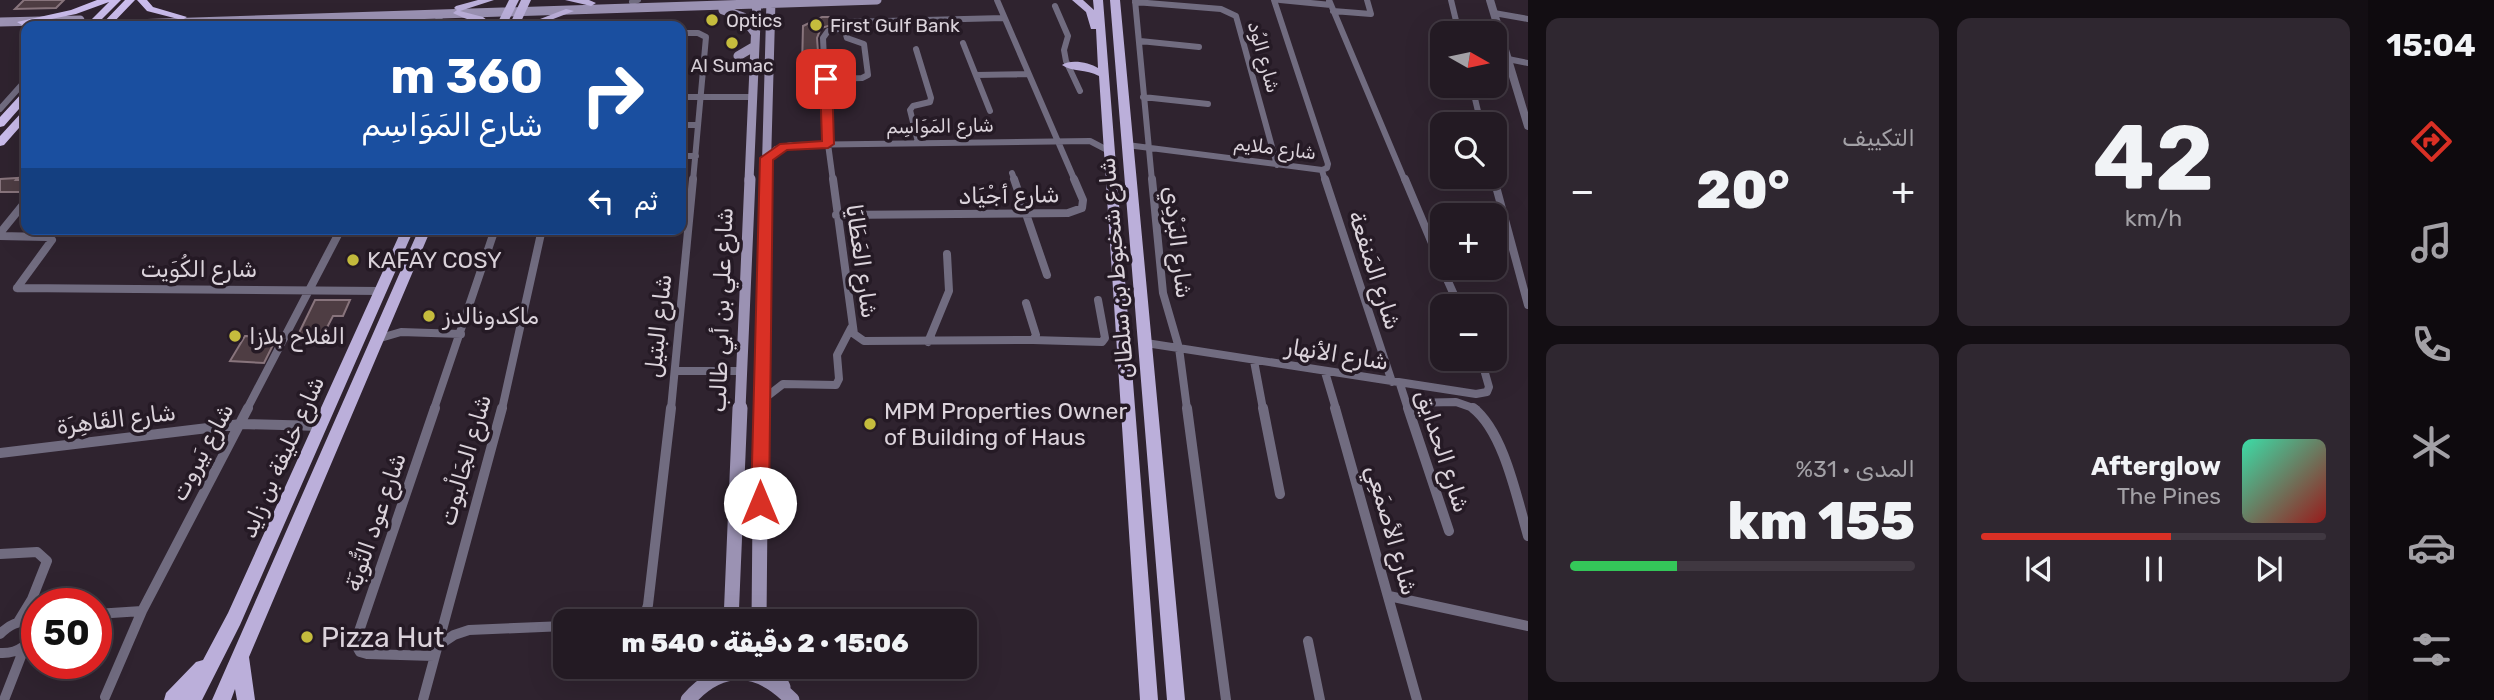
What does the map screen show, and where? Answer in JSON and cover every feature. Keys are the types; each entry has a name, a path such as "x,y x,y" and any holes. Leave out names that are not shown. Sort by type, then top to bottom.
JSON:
{"highway":[{"path":"43,21 106,0"},
{"path":"102,21 116,0"},
{"path":"104,21 130,0"},
{"path":"142,0 150,9 182,17"},
{"path":"0,124 21,101"},
{"path":"0,143 21,120"}],"main road":[{"path":"272,21 436,14 489,0"},
{"path":"570,0 591,3"},
{"path":"135,21 182,17 459,10 659,0 717,8 732,12 748,22 755,40 738,56"},
{"path":"770,53 773,23 784,12 801,5 877,0"},
{"path":"1077,0 1090,10 1094,26 1101,36"},
{"name":"شارع شخبوط بن سلطان","path":"1098,0 1149,700"},
{"name":"شارع شخبوط بن سلطان","path":"1115,0 1176,700"},
{"path":"517,6 569,11 679,2 839,2"},
{"path":"663,15 679,2"},
{"name":"شارع علي بن أبي طالب","path":"731,609 757,2"},
{"name":"شارع علي بن أبي طالب","path":"759,609 761,401 771,2"},
{"path":"505,21 517,6"},
{"path":"459,10 483,21"},
{"path":"602,10 615,16"},
{"path":"541,21 569,11"},
{"path":"0,22 21,27"},
{"path":"0,29 21,27"},
{"path":"1067,63 1088,62 1102,54"},
{"path":"1067,63 1090,67 1104,75"},
{"name":"شارع خليفة بن زايد","path":"192,700 220,650 405,235"},
{"name":"شارع خليفة بن زايد","path":"220,700 422,235"},
{"path":"200,700 229,645 234,619"},
{"path":"173,700 220,650"},
{"path":"241,656 246,700"},
{"path":"691,694 716,676 745,671 760,674 789,695"},
{"path":"691,694 704,679"},
{"path":"780,679 789,695"}],"street":[{"name":"شارع أجْيَاد","path":"836,215 1068,214 1082,208 1083,200 997,0"},
{"name":"شارع ملايم","path":"1127,145 1328,169 1274,0"},
{"path":"1280,0 1331,5 1371,14 1367,0"},
{"path":"1451,0 1456,21"},
{"path":"1490,0 1528,126"},
{"name":"شارع البَرْدِي","path":"1135,1 1163,293 1179,348 1226,700"},
{"name":"شارع الوُد","path":"1135,1 1220,9 1237,18 1277,164"},
{"path":"1331,5 1430,239"},
{"path":"1055,6 1067,33 1064,53 1080,91"},
{"path":"1494,13 1528,19"},
{"path":"436,14 440,21"},
{"path":"826,79 862,78 868,75 864,44 847,38 844,23 1004,18"},
{"name":"شارع العَطَايَا","path":"843,28 824,35 828,144 851,328 857,337 870,342 1102,342 1105,338 1098,300"},
{"name":"شارع البتيل","path":"686,33 698,33 706,37 696,156 686,203"},
{"path":"1140,41 1199,47"},
{"path":"963,43 990,111"},
{"path":"916,49 931,98 930,102 914,106 910,110 918,142"},
{"path":"1508,59 1528,63"},
{"path":"976,75 1028,74"},
{"path":"0,108 21,85"},
{"path":"686,97 752,97"},
{"path":"1143,97 1209,104"},
{"path":"686,125 698,125"},
{"path":"1090,141 1109,130"},
{"name":"شارع المَوَاسِم","path":"768,136 791,145"},
{"name":"شارع المَوَاسِم","path":"766,158 776,149 791,145 918,142 1090,141 1111,152"},
{"path":"686,156 696,156"},
{"name":"شارع المَنفعة","path":"1322,170 1396,383"},
{"path":"1012,173 1047,275"},
{"path":"1497,189 1528,305"},
{"path":"0,235 21,208"},
{"name":"شارع الكُوَيت","path":"0,235 43,237 52,240 17,288 310,288 381,291"},
{"name":"شارع بَيروت","path":"105,697 142,611 338,235"},
{"name":"شارع عود التُّوبَة","path":"435,651 367,654 360,652 355,643 493,235"},
{"name":"شارع الجَالْبوت","path":"423,700 511,374 541,235"},
{"name":"شارع البتيل","path":"647,609 675,370 684,235"},
{"path":"929,342 949,291 947,254"},
{"path":"1026,303 1036,335 1033,340"},
{"path":"386,320 401,331"},
{"path":"761,401 783,384 836,385 839,380 836,355 851,328"},
{"path":"377,339 401,331 461,334"},
{"name":"شارع الأنهار","path":"1146,343 1396,383 1483,394 1487,392 1490,382 1486,371"},
{"path":"1254,361 1280,494"},
{"path":"675,370 741,371"},
{"name":"شارع الأصمَعِي","path":"1325,372 1417,700"},
{"name":"شارع الحدايق","path":"1396,383 1407,403 1449,531"},
{"path":"1407,403 1457,402 1481,411 1492,427 1528,536"},
{"name":"شارع القَاهِرَة","path":"0,453 241,424 321,426"},
{"path":"0,554 37,552 45,557 44,572 37,588"},
{"path":"1388,596 1528,626"},
{"path":"112,613 142,611"},
{"path":"435,651 454,635 469,630 553,626"},
{"path":"0,653 12,653 21,629"},
{"path":"4,700 21,629"},
{"path":"1308,641 1320,700"}],"building":[{"path":"24,0 64,0 56,8 15,9"},
{"path":"822,17 834,17 835,24 821,28 817,38 819,66 802,67 803,26"},
{"path":"18,178 16,180 21,180 21,192 0,192 0,179"},
{"path":"315,300 350,300 343,316 333,316 321,339 296,339"},
{"path":"245,336 277,337 264,363 230,361"}],"place":[{"name":"Optics","path":"712,20"},
{"name":"First Gulf Bank","path":"816,25"},
{"name":"Al Sumac","path":"732,43"},
{"name":"KAFAY COSY","path":"353,260"},
{"name":"ماكدونالدز","path":"429,316"},
{"name":"الفلاح بلازا","path":"235,336"},
{"name":"MPM Properties Owner of Building of Haus","path":"870,424"},
{"name":"Pizza Hut","path":"307,637"}],"route":[{"path":"760,503 766,158 784,146 828,144 826,79"}]}
